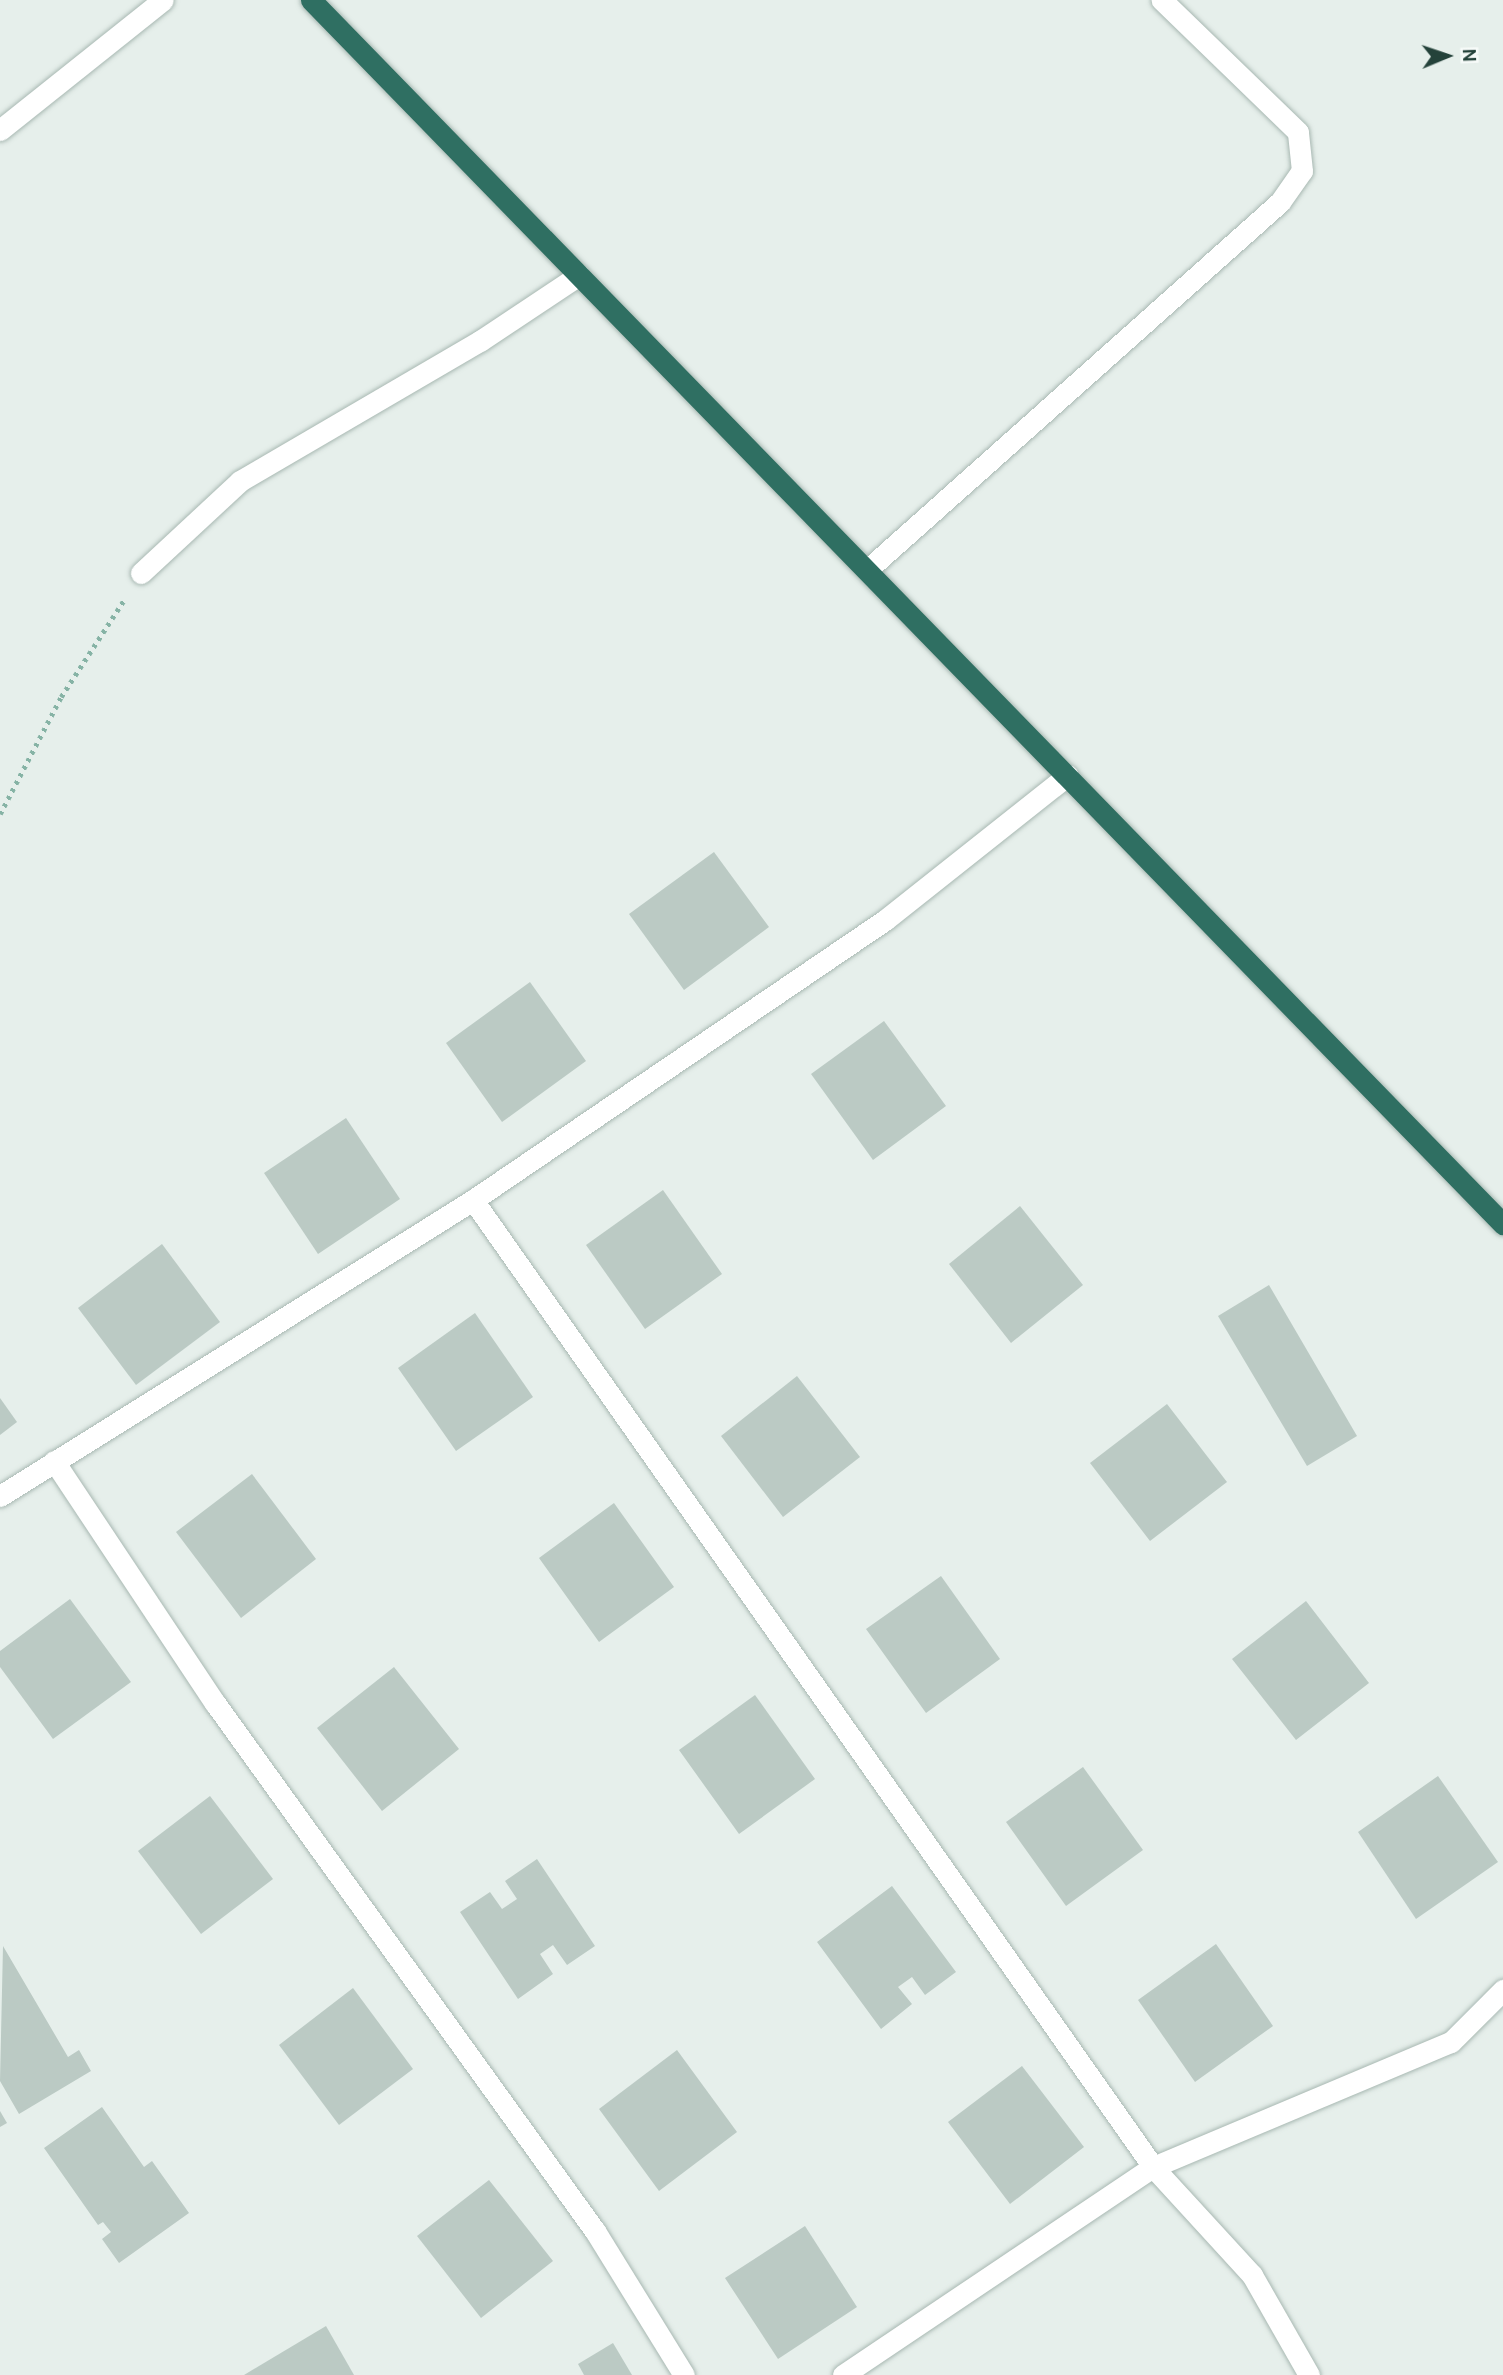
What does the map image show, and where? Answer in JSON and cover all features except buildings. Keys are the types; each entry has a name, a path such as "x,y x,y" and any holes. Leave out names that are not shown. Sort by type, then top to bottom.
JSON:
{"highway":[{"path":"311,0 1503,1224"}],"street":[{"path":"0,130 163,0"},
{"path":"867,569 1280,202 1302,171 1297,132 1162,0"},
{"path":"141,573 240,481 480,341 579,275"},
{"path":"0,1496 473,1200 885,920 1068,775"},
{"path":"473,1200 1153,2167 1252,2275 1308,2375"},
{"path":"54,1461 215,1703 595,2231 684,2375"},
{"path":"843,2375 1153,2167 1451,2042 1503,1990"}],"path":[{"path":"0,814 61,697 141,573"}]}
